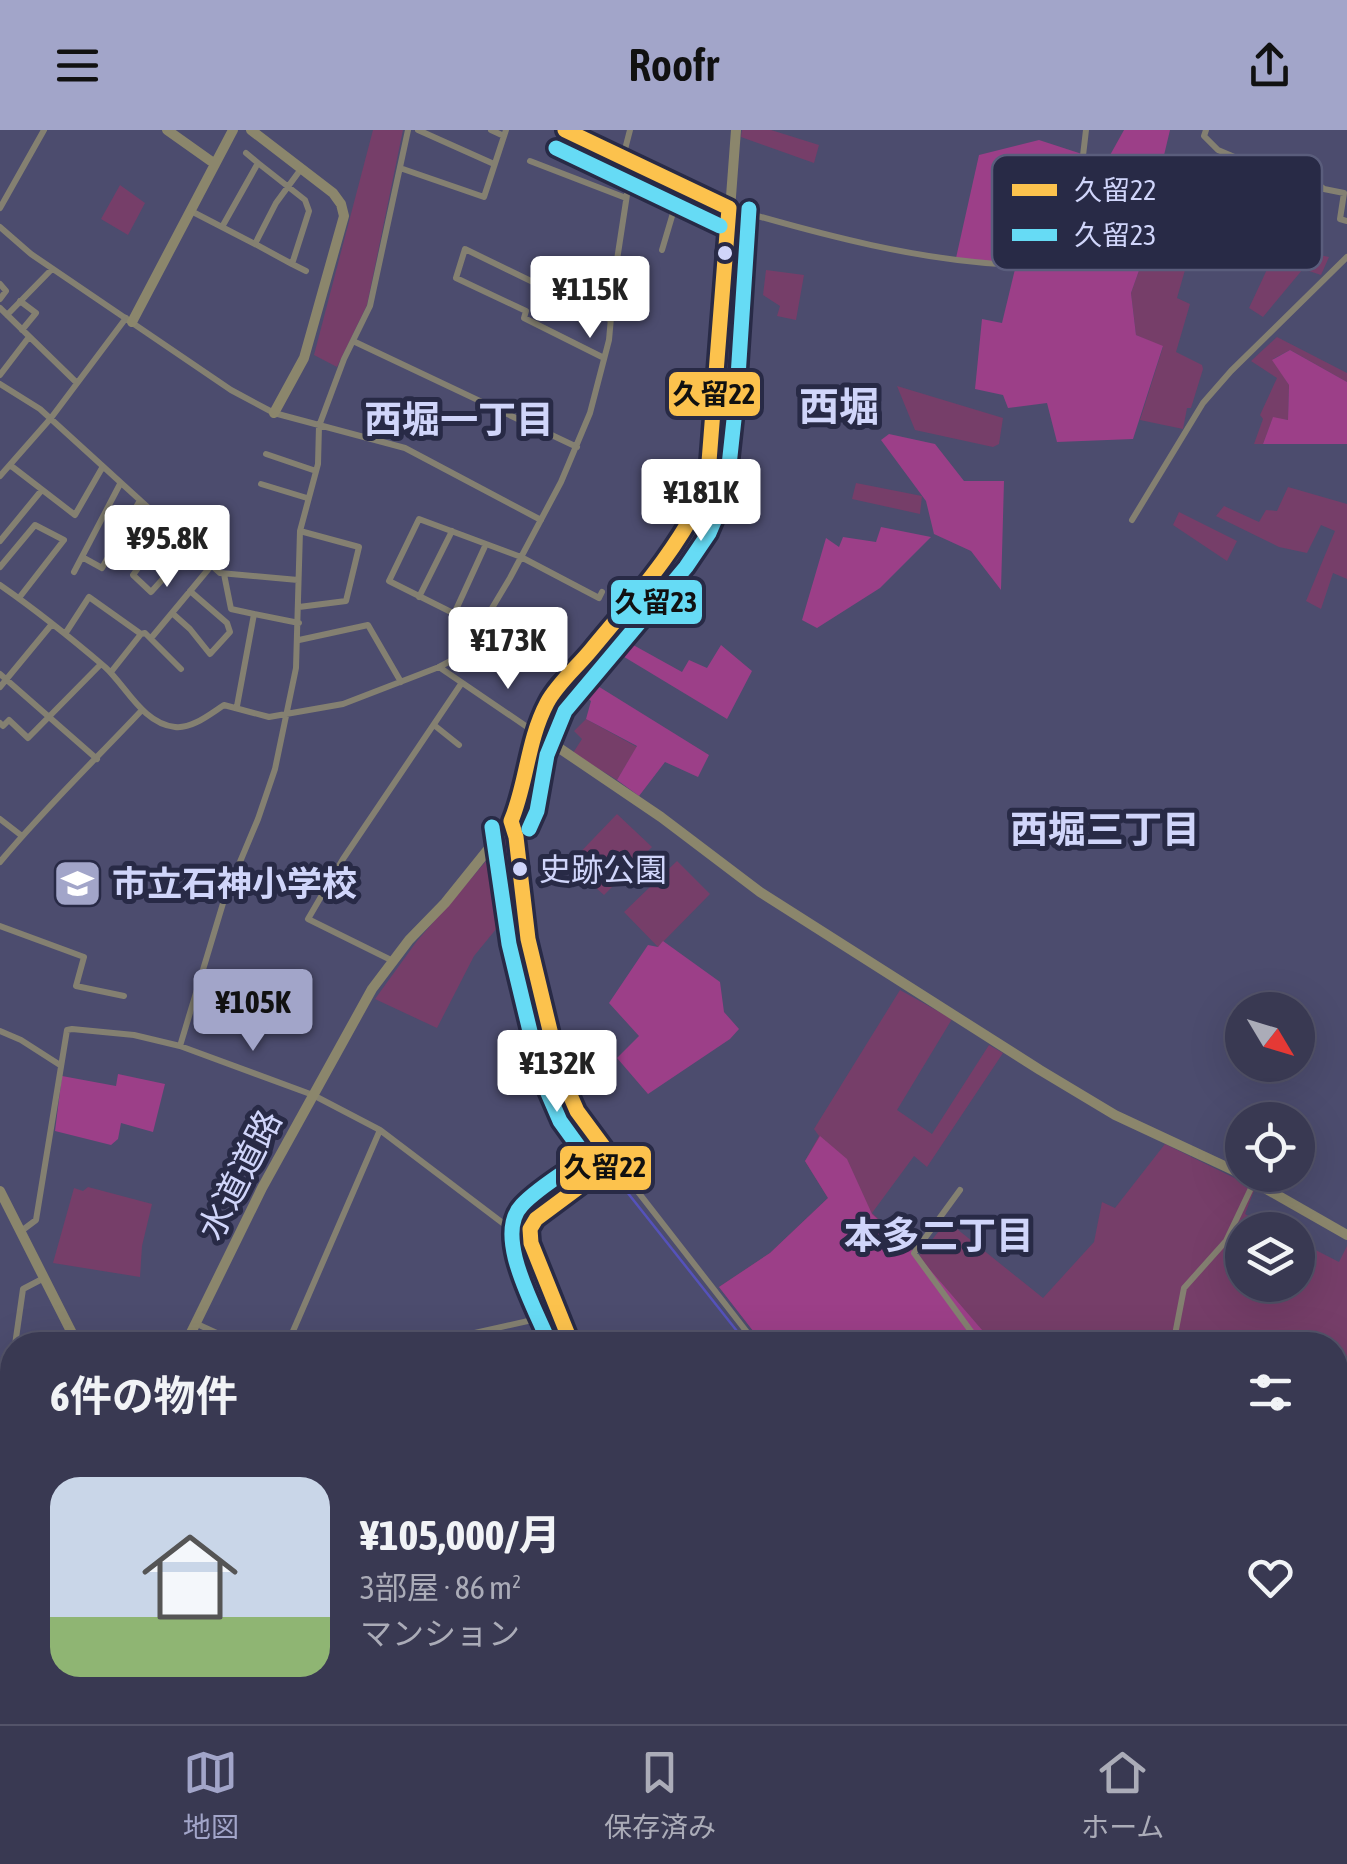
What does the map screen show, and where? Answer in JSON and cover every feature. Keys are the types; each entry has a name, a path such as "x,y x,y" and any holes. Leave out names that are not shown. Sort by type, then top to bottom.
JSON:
{"street":[{"path":"0,208 44,130"},
{"path":"167,130 214,164"},
{"path":"0,476 129,320 234,130"},
{"path":"251,130 333,193 344,216 304,358 274,412"},
{"path":"180,1046 224,900 275,769 299,640 300,531 316,472 319,426 370,306 408,130"},
{"path":"418,130 494,164"},
{"path":"400,168 484,197 505,133 491,130"},
{"path":"564,130 729,208 801,229 931,255 992,262"},
{"path":"0,585 111,672 142,710 163,724 181,728 224,705 269,717 344,704 458,657 482,627 541,520 590,413 611,320 630,130"},
{"name":"水道道路","path":"193,1332 262,1188 372,989 511,821 534,731 556,689 656,572 700,506 711,460 736,130"},
{"path":"1082,155 1085,130"},
{"path":"1206,130 1204,136 1230,155"},
{"path":"246,153 305,200 309,211 292,264"},
{"path":"530,161 626,198"},
{"path":"222,227 258,163"},
{"path":"254,244 301,169"},
{"path":"662,250 681,186"},
{"path":"1322,188 1344,193 1340,219 1347,220"},
{"path":"190,211 306,272"},
{"path":"0,227 52,269 231,390 274,412 405,448 541,520"},
{"path":"604,358 524,318 526,312 456,278 464,249 611,320"},
{"path":"1132,520 1203,403 1347,257"},
{"path":"7,316 52,269"},
{"path":"0,284 6,291 0,299"},
{"path":"20,301 36,314 22,330"},
{"path":"0,308 77,383"},
{"path":"0,375 30,337"},
{"path":"353,341 577,447"},
{"path":"0,384 50,418 211,566 224,574 298,580"},
{"path":"266,454 316,472"},
{"path":"10,466 75,515 102,468"},
{"path":"74,572 120,484"},
{"path":"261,484 306,498"},
{"path":"0,541 42,490"},
{"path":"82,556 102,568 140,502"},
{"path":"482,627 388,581 419,519 521,556 599,598 602,592"},
{"path":"0,567 35,525 64,540 18,598"},
{"path":"168,527 132,574 151,592 191,548"},
{"path":"299,607 346,602 360,546 300,531"},
{"path":"419,597 452,531"},
{"path":"454,614 486,544"},
{"path":"152,637 211,566"},
{"path":"224,574 231,609 300,623"},
{"path":"172,613 210,654 230,632 227,623 190,591"},
{"path":"66,634 89,597 141,634"},
{"path":"237,706 254,614"},
{"path":"0,687 3,677 52,624"},
{"path":"299,640 368,626 401,682"},
{"path":"111,672 145,632 181,668"},
{"path":"0,723 3,726 9,720 28,738 101,664"},
{"path":"439,667 661,817 760,892 913,991 1115,1115 1225,1168"},
{"path":"3,677 97,759"},
{"path":"393,962 308,919 342,859 461,684"},
{"path":"0,862 142,710"},
{"path":"434,724 459,745"},
{"path":"0,819 22,836"},
{"path":"511,821 528,939 560,1072 578,1111 747,1332"},
{"path":"0,926 84,957 76,986 124,996"},
{"path":"20,1232 36,1220 60,1065 67,1030 72,1029 180,1046 312,1096 380,1130 504,1224 530,1229"},
{"path":"0,1031 60,1065"},
{"path":"294,1332 380,1130"},
{"path":"567,1332 531,1243 530,1229 544,1213 614,1161"},
{"path":"0,1190 71,1332"},
{"path":"960,1190 914,1254 971,1332"},
{"path":"1176,1332 1184,1288 1226,1241 1249,1192"},
{"path":"1272,1192 1347,1234"},
{"path":"16,1332 23,1289 44,1278"},
{"path":"480,1332 560,1314"},
{"path":"197,1324 215,1332"}],"shaded area":[{"path":"373,130 403,130 367,305 337,367 314,355"},
{"path":"742,130 771,130 819,145 814,163 741,137"},
{"path":"1124,130 1170,130 1164,155 1110,155"},
{"path":"1039,140 1091,155 992,155 992,262 956,258 979,155"},
{"path":"120,185 145,203 128,235 101,219"},
{"path":"1322,255 1329,257 1321,275 1306,270 1322,270"},
{"path":"766,270 804,275 796,320 777,316 780,306 763,295"},
{"path":"1015,270 1139,270 1131,293 1136,335 1163,346 1133,439 1057,442 1047,403 1008,408 1003,395 975,389 982,319 1002,323"},
{"path":"1139,270 1185,270 1177,298 1190,304 1176,352 1203,369 1183,429 1140,420 1163,347 1136,335 1131,293"},
{"path":"1267,270 1302,270 1263,317 1249,308"},
{"path":"1277,337 1347,373 1347,382 1290,350 1273,359 1289,385 1288,420 1273,418 1263,444 1254,444 1263,419 1260,415 1277,378 1251,361"},
{"path":"1290,350 1347,382 1347,444 1263,444 1273,417 1288,420 1289,385 1272,360"},
{"path":"897,386 1003,418 999,444 993,447 915,430"},
{"path":"889,434 935,444 964,481 1004,481 1001,590 971,551 934,534 926,501 881,440"},
{"path":"856,483 922,496 920,514 852,499"},
{"path":"1288,487 1347,504 1347,579 1333,573 1321,609 1306,601 1335,531 1321,525 1307,553 1279,547 1216,516 1224,506 1259,522 1266,510 1277,511"},
{"path":"1179,512 1237,541 1227,561 1173,525"},
{"path":"881,527 931,537 880,588 817,628 802,620 826,538 839,547 843,537 876,542"},
{"path":"617,636 682,672 689,660 707,668 721,645 752,671 727,719 611,649"},
{"path":"580,675 709,755 698,777 665,762 639,796 617,780 637,746 586,719 591,701 572,686"},
{"path":"586,719 637,747 617,780 573,753 582,739 574,731"},
{"path":"617,814 652,847 604,895 569,864"},
{"name":"史跡公園","path":"507,837 514,907 474,956 437,1028 375,999 417,941"},
{"path":"677,861 710,894 658,947 624,912"},
{"path":"663,941 720,982 724,1012 739,1029 648,1094 617,1058 639,1036 609,1003 648,945 658,947"},
{"path":"900,990 952,1019 897,1110 932,1134 989,1045 1003,1053 927,1167 914,1156 872,1213 919,1256 947,1221 1043,1298 1094,1242 1102,1202 1115,1208 1165,1144 1225,1173 1225,1192 1253,1192 1246,1212 1225,1212 1225,1302 1315,1302 1315,1250 1339,1262 1347,1246 1347,1332 754,1332 719,1287 770,1253 828,1198 805,1161 819,1136 814,1129"},
{"path":"118,1074 165,1084 153,1132 121,1123 118,1139 111,1145 55,1131 62,1076 116,1086"},
{"path":"820,1136 847,1159 872,1214 919,1257 984,1332 754,1332 719,1287 770,1253 828,1198 805,1161"},
{"path":"88,1187 152,1204 142,1246 140,1277 53,1263 74,1188 83,1191"}],"waterway":[{"path":"694,503 709,415 720,211"},
{"path":"565,666 648,574 684,523"},
{"path":"511,837 522,929"},
{"path":"524,942 549,1064 564,1102 604,1160"},
{"path":"612,1173 738,1332"}],"transit line":[{"name":"久留22","path":"565,130 729,208"},
{"name":"久留23","path":"556,148 720,226"},
{"name":"久留22","path":"511,821 535,732 547,703 655,572 707,487 729,208"},
{"name":"久留23","path":"529,829 537,811 547,755 565,711 686,567 709,533 726,493 749,209"},
{"name":"久留22","path":"511,821 528,939 560,1072 577,1111 614,1161 536,1219 530,1229 531,1243 567,1332"},
{"name":"久留23","path":"492,827 509,944 541,1077 560,1121 586,1157 529,1198 514,1219 514,1254 544,1332"}],"place":[{"name":"史跡公園","path":"520,869"},
{"name":"市立石神小学校","path":"77,884"}],"district":[{"name":"西堀","path":"839,407"},
{"name":"西堀一丁目","path":"459,420"},
{"name":"西堀三丁目","path":"1105,830"},
{"name":"本多二丁目","path":"939,1236"}]}
